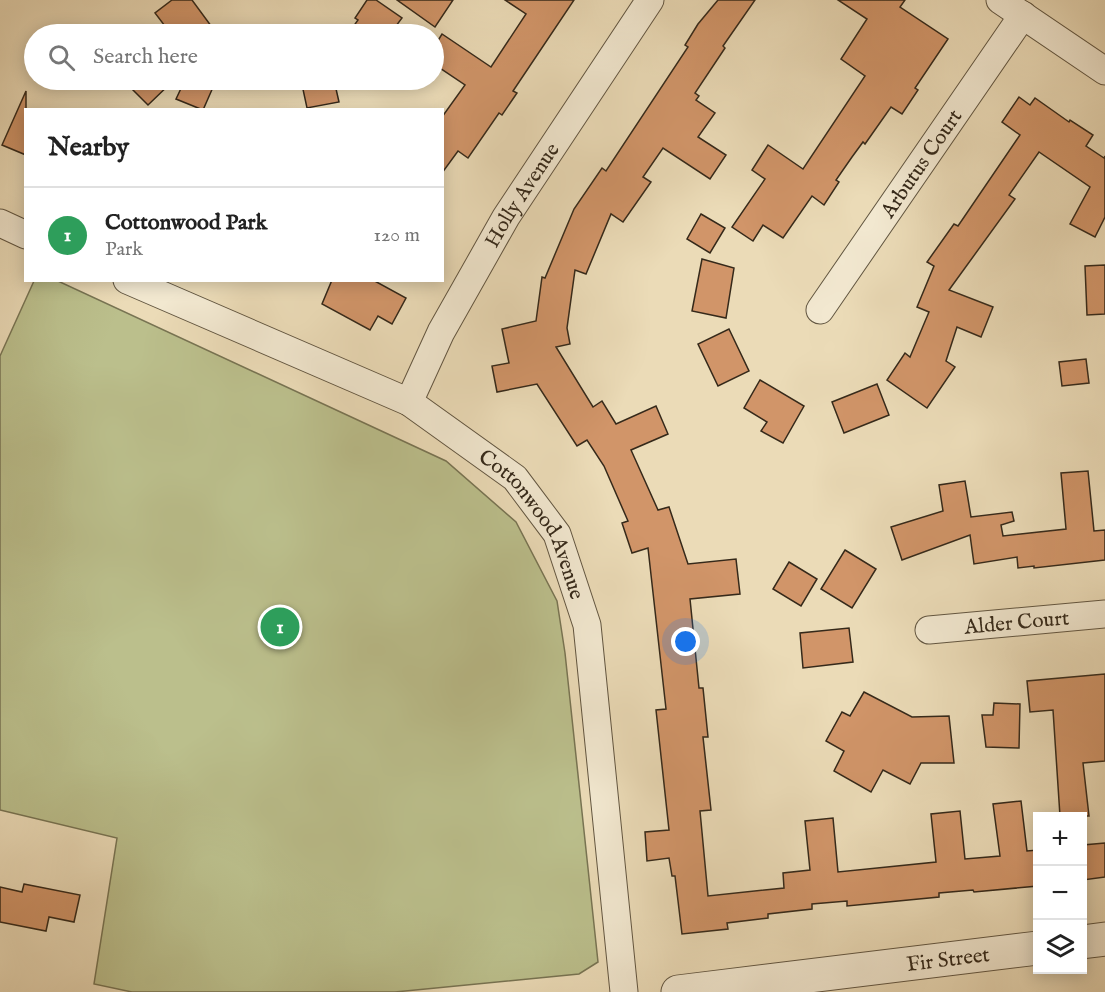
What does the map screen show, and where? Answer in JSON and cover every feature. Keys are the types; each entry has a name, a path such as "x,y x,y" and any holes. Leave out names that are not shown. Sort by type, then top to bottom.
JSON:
{"street":[{"name":"Holly Avenue","path":"409,402 441,332 506,217 650,0"},
{"path":"1000,0 1105,71"},
{"name":"Arbutus Court","path":"820,310 1023,15"},
{"path":"0,224 24,234"},
{"name":"Cottonwood Avenue","path":"132,282 409,402 515,478 557,534 587,625 624,992"},
{"name":"Alder Court","path":"929,630 1105,614"},
{"path":"1087,941 1105,939"},
{"name":"Fir Street","path":"678,992 1033,949"}],"green space":[{"path":"34,282 60,282 446,461 516,522 557,601 565,653 598,962 579,974 395,992 132,992 94,984 117,838 0,810 0,356"}],"building":[{"path":"172,0 192,0 210,24 163,24 155,13"},
{"path":"367,0 376,0 402,18 398,24 355,24 358,20 355,18"},
{"path":"397,0 453,0 437,24 431,24"},
{"path":"505,0 574,0 513,91 517,93 502,115 499,113 468,158 458,151 444,170 444,114 465,85 444,71 444,35 491,67 526,14"},
{"path":"718,0 755,0 723,46 725,48 695,93 699,96 696,100 715,113 698,137 726,155 710,179 663,148 643,177 651,182 623,222 611,214 586,274 575,270 567,328 570,344 556,347 593,407 602,401 616,424 656,406 668,434 631,450 658,510 669,507 688,564 736,559 740,594 690,599 699,688 703,688 708,737 703,737 711,810 700,811 708,896 784,888 783,873 810,870 805,821 833,818 838,872 936,862 931,814 960,811 965,859 1000,856 993,804 1021,801 1027,851 1033,850 1033,886 939,893 939,897 847,906 847,901 812,904 812,909 768,914 768,918 727,923 728,929 682,934 675,876 672,876 669,858 647,861 645,832 669,830 656,710 666,709 648,548 632,553 622,523 628,521 604,466 587,440 577,446 537,384 497,392 492,366 509,363 502,329 536,321 542,277 545,278 574,209 602,168 606,171 688,47 685,45 698,24"},
{"path":"838,0 905,0 900,7 948,39 915,88 918,90 902,114 891,107 836,180 839,182 824,205 812,196 783,238 763,225 753,241 732,227 765,179 752,170 768,145 803,169 865,76 841,59 867,19"},
{"path":"133,90 164,90 148,105"},
{"path":"180,90 212,90 204,108 176,99"},
{"path":"303,90 336,90 339,102 307,108"},
{"path":"26,91 24,154 2,145"},
{"path":"1019,97 1030,105 1035,98 1069,122 1070,120 1093,135 1086,146 1104,158 1105,156 1105,217 1095,237 1070,224 1090,187 1039,152 1009,195 1015,199 949,290 993,307 981,337 957,327 946,361 955,367 927,408 887,380 905,353 910,357 929,312 917,307 934,266 927,262 954,224 958,226 1020,135 1002,122"},
{"path":"701,214 725,228 710,253 687,239"},
{"path":"702,259 734,268 726,318 692,311"},
{"path":"1105,265 1105,314 1087,315 1085,266"},
{"path":"331,282 377,282 406,298 392,324 378,316 370,330 322,304"},
{"path":"729,329 749,371 718,386 698,344"},
{"path":"1086,359 1089,383 1062,386 1059,362"},
{"path":"760,380 804,406 783,443 761,431 767,422 744,408"},
{"path":"877,384 889,415 844,433 832,402"},
{"path":"1088,471 1094,531 1105,530 1105,560 1034,568 1034,566 1018,568 1017,557 974,564 970,535 902,560 891,527 943,511 939,485 965,481 971,517 1012,512 1014,521 1001,525 1003,536 1066,529 1061,473"},
{"path":"845,550 876,569 852,608 821,589"},
{"path":"789,562 817,579 801,606 773,589"},
{"path":"849,628 853,662 803,668 800,633"},
{"path":"1105,674 1105,761 1083,763 1089,816 1087,812 1060,812 1053,710 1030,712 1027,681"},
{"path":"864,692 912,717 949,716 954,763 921,763 910,784 883,770 871,792 834,771 844,751 826,741 842,712 850,716"},
{"path":"994,703 1020,704 1019,748 986,747 982,715 993,715"},
{"path":"1105,843 1105,877 1087,879 1087,845"},
{"path":"24,884 80,895 74,922 49,917 46,931 0,922 0,887 22,892"}],"place":[{"name":"Cottonwood Park","path":"280,627"}]}
